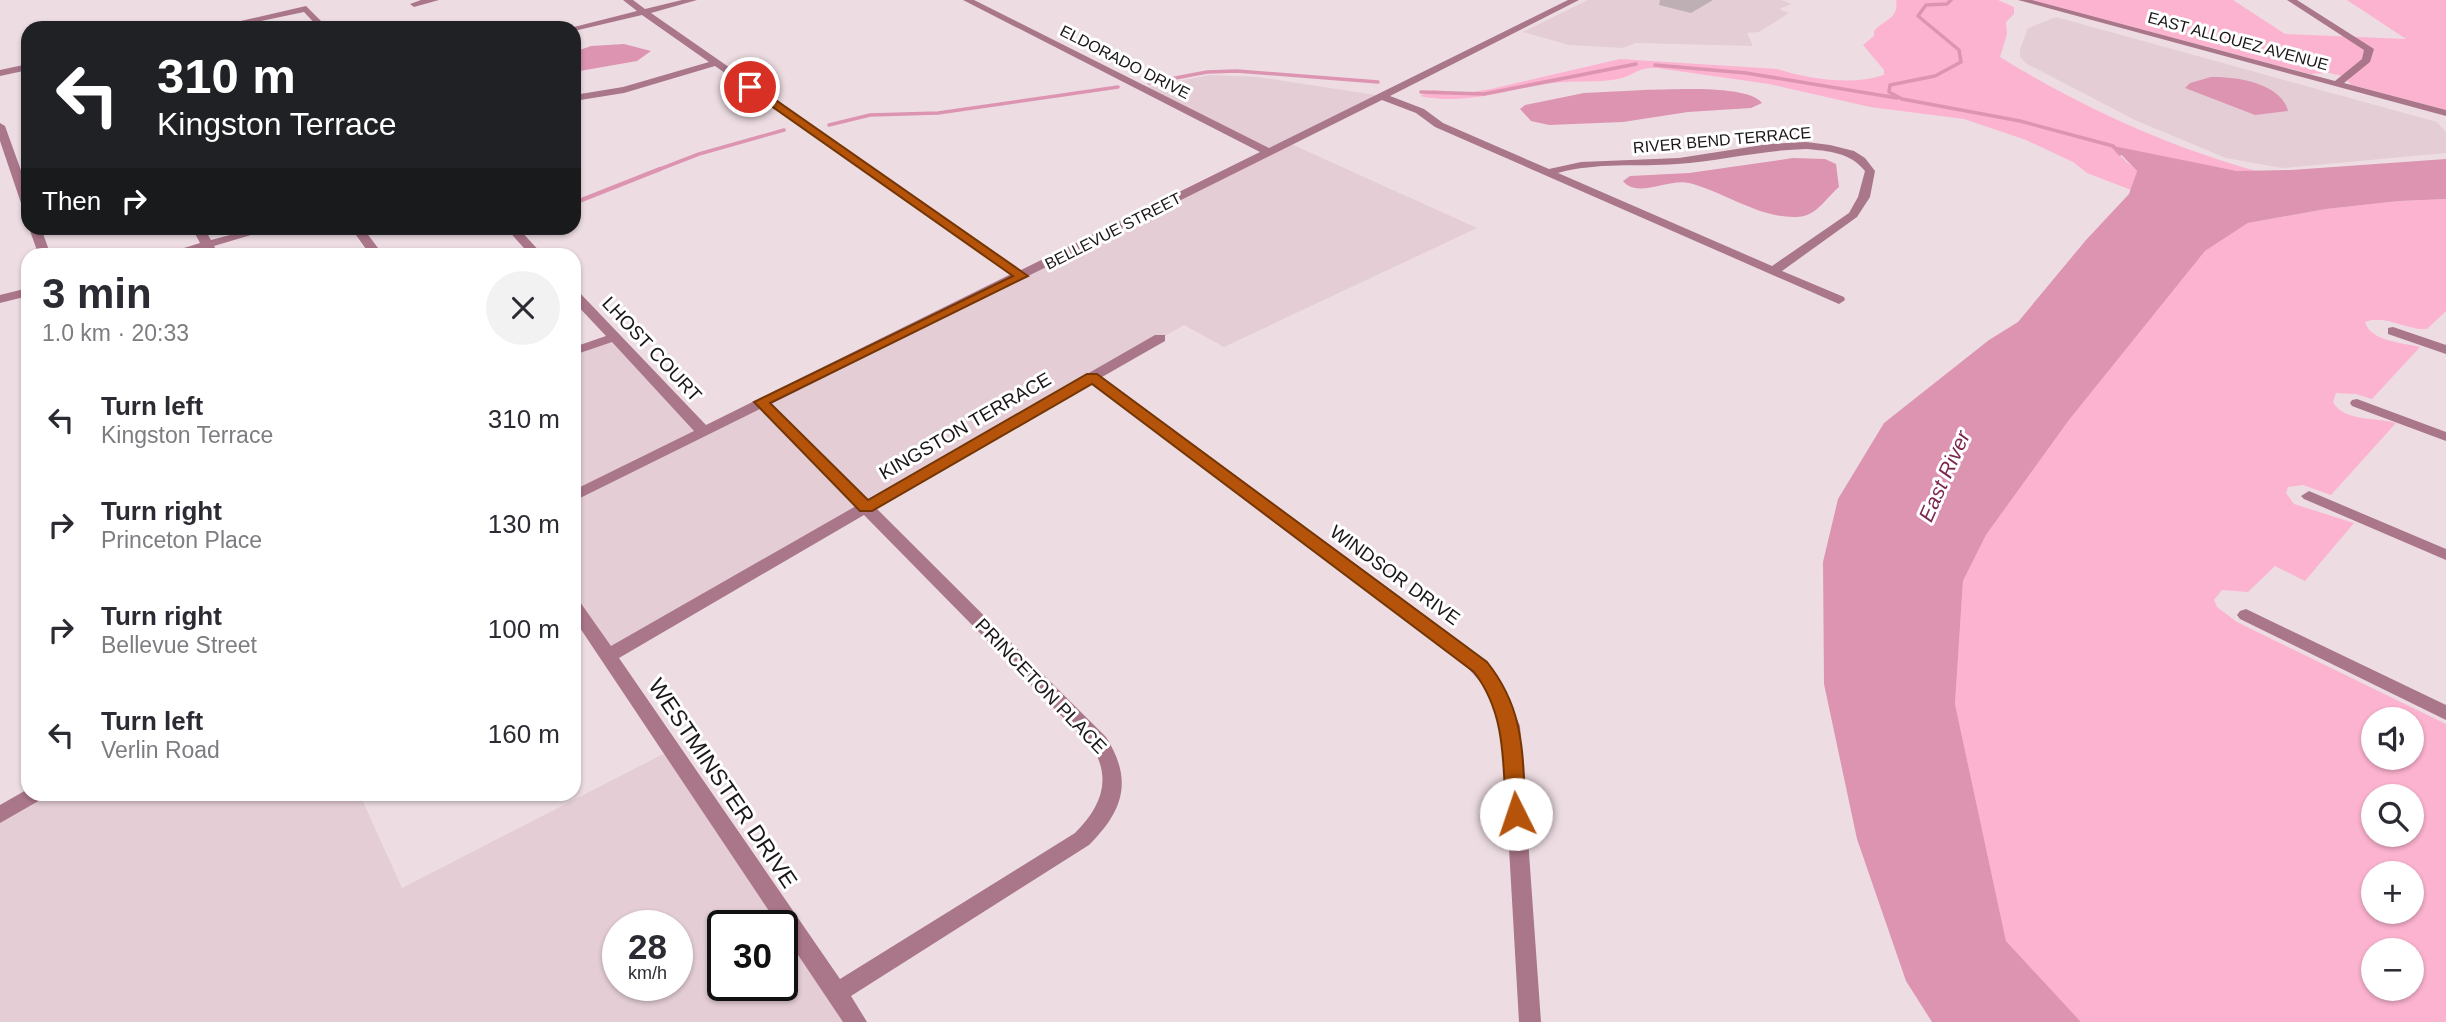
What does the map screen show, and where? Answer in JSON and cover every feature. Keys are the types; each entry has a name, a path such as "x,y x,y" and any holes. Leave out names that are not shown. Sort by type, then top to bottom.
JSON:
{"street":[{"path":"414,5 435,0"},
{"path":"627,0 1022,276"},
{"path":"581,26 693,0"},
{"name":"ELDORADO DRIVE","path":"967,0 1269,152"},
{"name":"BELLEVUE STREET","path":"581,492 1575,0"},
{"name":"EAST ALLOUEZ AVENUE","path":"2022,0 2446,113"},
{"path":"2291,0 2365,46 2370,57 2358,66 2344,67 2324,81"},
{"path":"248,21 306,9 317,21"},
{"path":"581,97 624,90 716,63"},
{"path":"2337,84 2358,70 2358,66"},
{"path":"0,73 21,68"},
{"path":"1378,98 1839,300"},
{"path":"1168,117 1188,111"},
{"path":"0,126 21,186"},
{"name":"RIVER BEND TERRACE","path":"1550,172 1578,166 1678,161 1801,146 1841,150 1866,163 1870,171 1864,197 1853,215 1774,271"},
{"path":"216,248 251,235"},
{"path":"518,235 531,248"},
{"path":"0,299 21,294"},
{"name":"LHOST COURT","path":"581,301 703,431"},
{"path":"2393,331 2446,350"},
{"path":"581,349 615,337"},
{"name":"KINGSTON TERRACE","path":"608,656 1160,338"},
{"name":"WINDSOR DRIVE","path":"1092,377 1462,651 1494,685 1511,726 1530,1022"},
{"name":"PRINCETON PLACE","path":"761,402 1099,742 1106,751 1115,779 1106,812 1082,839 835,994"},
{"path":"2357,403 2446,437"},
{"path":"2309,496 2446,555"},
{"path":"2246,615 2446,713"},
{"name":"WESTMINSTER DRIVE","path":"581,616 856,1022"},
{"path":"0,815 23,801"}],"shaded area":[{"path":"1588,0 1781,0 1792,4 1779,9 1789,13 1759,32 1747,33 1753,46 1636,43 1622,48 1569,45 1523,32"},
{"path":"1896,0 1998,0 2014,7 2014,14 2006,22 2007,34 2000,57 2061,92 2124,123 2189,150 2256,171 2237,171 2168,158 2117,153 2137,171 2131,190 2087,173 2073,162 2026,140 1964,119 1870,107 1769,84 1657,68 1640,70 1618,79 1553,83 1471,98 1437,99 1420,96 1432,90 1466,93 1491,89 1620,59 1777,69 1830,80 1871,78 1884,75 1884,70 1863,45 1874,36 1874,31 1893,15"},
{"path":"2032,0 2233,0 2285,34 2406,39 2347,0 2446,0 2446,110 2352,85 2347,81 2350,78 2329,73 2310,74"},
{"path":"2056,17 2437,122 2446,132 2446,153 2282,168 2226,158 2137,121 2027,64 2020,57 2020,49 2028,28"},
{"path":"1210,75 1258,77 1382,96 1289,143 1477,228 1224,347 1184,325 608,656 581,616 581,349 615,337 703,431 1269,153 1142,88"},
{"path":"2446,199 2446,311 2427,329 2381,320 2365,322 2373,333 2380,337 2420,347 2372,399 2356,394 2336,393 2333,402 2352,416 2396,423 2331,495 2303,485 2288,487 2286,493 2294,504 2354,523 2305,581 2275,566 2248,592 2222,590 2214,600 2217,607 2237,622 2411,707 2361,707 2361,770 2424,770 2424,713 2446,724 2446,1022 2081,1022 2006,941 1955,704 1963,581 1986,535 2069,420 2205,251 2248,223 2326,209"},
{"path":"671,750 780,910 707,910 707,1001 798,1001 798,937 856,1022 0,1022 0,815 24,801 363,801 402,888 572,801 581,801 581,796"}],"water":[{"path":"624,44 651,51 637,61 581,71 581,50 591,46"},
{"path":"2211,77 2256,83 2277,94 2288,111 2255,115 2185,88 2190,83"},
{"path":"1644,90 1725,91 1754,97 1762,103 1751,108 1688,112 1623,122 1549,125 1531,121 1520,109 1525,105 1584,93"},
{"name":"East River","path":"2113,146 2237,171 2446,159 2446,199 2326,209 2248,223 2205,251 2069,420 1986,535 1963,581 1955,704 2006,941 2081,1022 1932,1022 1906,981 1857,839 1824,684 1823,562 1838,499 1884,423 1989,340 2018,322 2086,240 2129,194 2137,171"},
{"path":"1793,158 1825,159 1836,164 1839,187 1815,211 1796,217 1755,209 1689,183 1636,188 1623,181 1630,176 1689,173"}],"building":[{"path":"1660,0 1713,0 1691,13 1659,5"}],"waterway":[{"path":"1951,0 1947,4 1926,5 1918,16 1959,50 1961,62 1935,76 1890,85 1889,92 1902,99 2020,121 2113,146 2120,154"},
{"path":"1421,92 1484,94 1636,64"},
{"path":"1655,65 1746,73 1897,98"},
{"path":"1149,83 1207,72 1237,71 1378,82"},
{"path":"829,125 870,115 938,113 1118,87"},
{"path":"655,171 699,154 784,130"},
{"path":"581,200 660,169"}],"route":[{"path":"750,87 1022,276 761,402 866,508 1092,377 1480,667 1505,705 1511,726 1516,814"}]}
